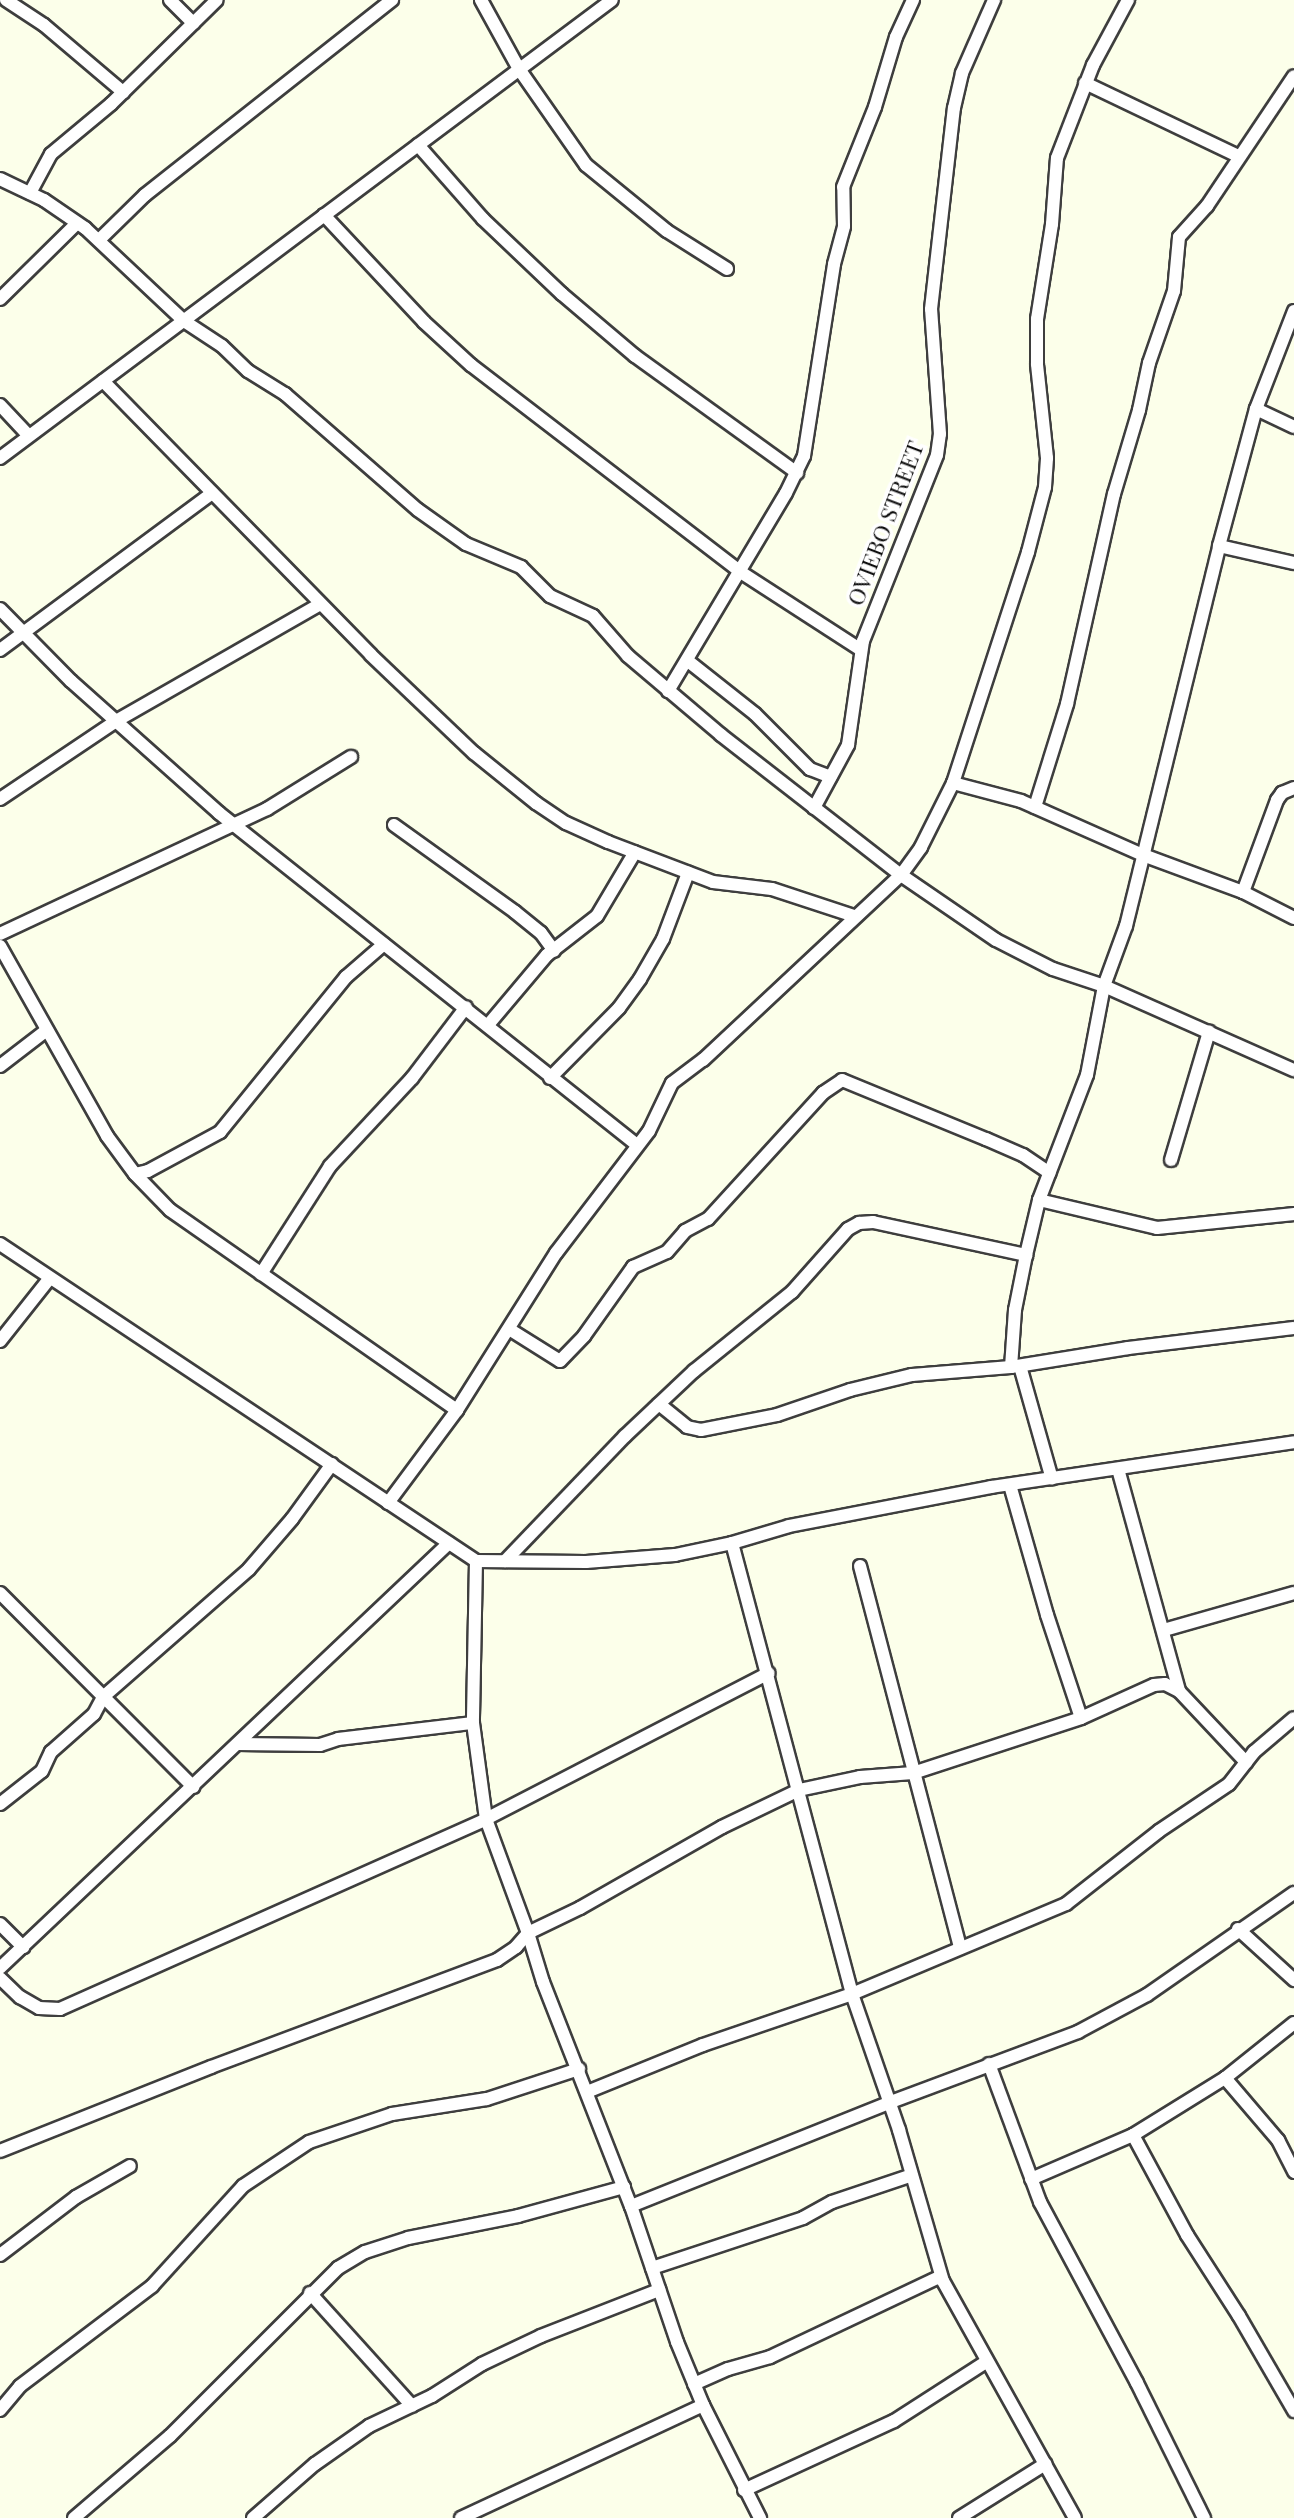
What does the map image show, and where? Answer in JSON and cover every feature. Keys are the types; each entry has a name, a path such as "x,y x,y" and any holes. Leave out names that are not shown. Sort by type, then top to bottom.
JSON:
{"street":[{"path":"6,0 44,25 123,92"},
{"path":"170,0 193,23"},
{"path":"30,193 51,155 123,92 217,0"},
{"path":"99,240 145,195 392,0"},
{"path":"481,0 519,69 586,165 667,231 727,269"},
{"path":"0,458 612,0"},
{"path":"668,691 797,473 804,456 834,264 844,226 843,187 875,107 896,37 913,0"},
{"name":"OVIEBO STREET","path":"814,808 848,745 861,650 937,455 940,434 931,309 954,108 962,73 994,0"},
{"path":"388,1503 457,1410 550,1262 649,1131 672,1083 703,1060 854,916 901,875 921,847 953,783 1028,552 1045,487 1048,458 1037,365 1037,319 1052,224 1057,158 1085,83 1118,13 1128,0"},
{"path":"1035,807 1067,704 1114,494 1139,410 1149,363 1174,291 1179,237 1184,228 1207,206 1294,76"},
{"path":"1085,83 1238,156"},
{"path":"418,145 483,219 562,294 635,356 797,473"},
{"path":"0,179 30,193 99,240 184,321 222,346 248,371 285,394 418,510 466,544 521,567 550,596 593,616 628,656 668,691 901,875 996,940 1053,969 1104,986 1294,1070"},
{"path":"324,215 424,322 471,365 739,571 861,650"},
{"path":"0,299 77,223"},
{"path":"1052,1479 1015,1366 1015,1310 1026,1255 1039,1200 1087,1075 1104,986 1126,926 1219,546 1256,409 1294,311"},
{"path":"103,380 320,604 474,753 536,803 566,823 713,882 772,889 854,916"},
{"path":"0,405 29,436"},
{"path":"1256,409 1294,427"},
{"path":"0,650 212,493"},
{"path":"1219,546 1294,563"},
{"path":"0,799 116,721 320,604"},
{"path":"0,609 116,721 234,825 637,1145"},
{"path":"688,661 755,714 810,769 831,777"},
{"path":"0,934 234,825 310,785 351,757"},
{"path":"953,783 1006,796 1035,807 1143,855 1243,892 1294,918"},
{"path":"1243,892 1277,800 1282,793 1294,788"},
{"path":"394,825 515,912 541,933 554,951"},
{"path":"488,1025 554,951 597,916 635,852"},
{"path":"550,1078 619,1008 640,979 663,939 688,873"},
{"path":"135,1174 148,1171 220,1132 346,978 384,944"},
{"path":"0,946 107,1136 135,1174 170,1210 457,1410"},
{"path":"261,1274 330,1166 412,1078 466,1007"},
{"path":"0,1066 47,1030"},
{"path":"1171,1160 1209,1032"},
{"path":"509,1329 559,1361 584,1336 633,1267 667,1252 685,1231 708,1219 823,1093 842,1080 1023,1155 1050,1172"},
{"path":"1039,1200 1157,1228 1294,1214"},
{"path":"505,1561 659,1404 792,1292 848,1229 859,1223 873,1222 1026,1255"},
{"path":"0,1244 477,1561 586,1562 675,1555 732,1543 789,1526 1010,1485 1294,1442"},
{"path":"0,1342 50,1278"},
{"path":"659,1404 687,1427 701,1430 777,1415 850,1390 912,1375 1015,1366 1128,1348 1294,1328"},
{"path":"0,1804 42,1770 51,1752 94,1714 103,1697 249,1569 292,1519 332,1464"},
{"path":"1118,1469 1179,1691"},
{"path":"1010,1485 1046,1615 1081,1718"},
{"path":"0,1968 449,1543"},
{"path":"732,1543 852,1994 912,2175 941,2276 986,2362 1075,2518"},
{"path":"477,1561 473,1723 486,1819 528,1933 542,1982 579,2068 694,2384 760,2518"},
{"path":"860,1566 960,1948"},
{"path":"0,1593 193,1787"},
{"path":"1164,1630 1294,1593"},
{"path":"0,1978 20,1997 39,2008 60,2009 486,1819 768,1672"},
{"path":"0,2151 211,2067 497,1960 516,1947 528,1933 580,1908 722,1827 799,1790 860,1777 913,1773 1081,1718 1154,1685 1165,1684 1179,1691 1246,1762"},
{"path":"587,2092 703,2045 852,1994 1066,1904 1159,1831 1228,1784 1246,1762 1294,1718"},
{"path":"238,1744 320,1745 338,1739 473,1723"},
{"path":"631,2206 888,2103 1078,2032 1147,1995 1238,1929 1294,1894"},
{"path":"0,1924 23,1947"},
{"path":"1238,1929 1294,1980"},
{"path":"1031,2179 1133,2135 1225,2078 1294,2023"},
{"path":"989,2064 1040,2202 1184,2472 1204,2518"},
{"path":"0,2410 20,2386 152,2286 243,2186 309,2142 392,2114 487,2099 579,2068"},
{"path":"1225,2078 1278,2140 1294,2172"},
{"path":"1133,2135 1187,2235 1239,2316 1294,2410"},
{"path":"0,2255 76,2197 130,2166"},
{"path":"652,2268 803,2218 844,2197 912,2175"},
{"path":"74,2518 170,2436 247,2362 310,2293 338,2268 365,2252 408,2238 518,2216 624,2188"},
{"path":"694,2384 728,2369 770,2357 941,2276"},
{"path":"253,2518 316,2464 369,2426 412,2406 482,2364 541,2336 659,2290"},
{"path":"310,2293 412,2406"},
{"path":"744,2490 894,2421 986,2362"},
{"path":"461,2518 703,2406"},
{"path":"960,2518 1045,2464"}]}
